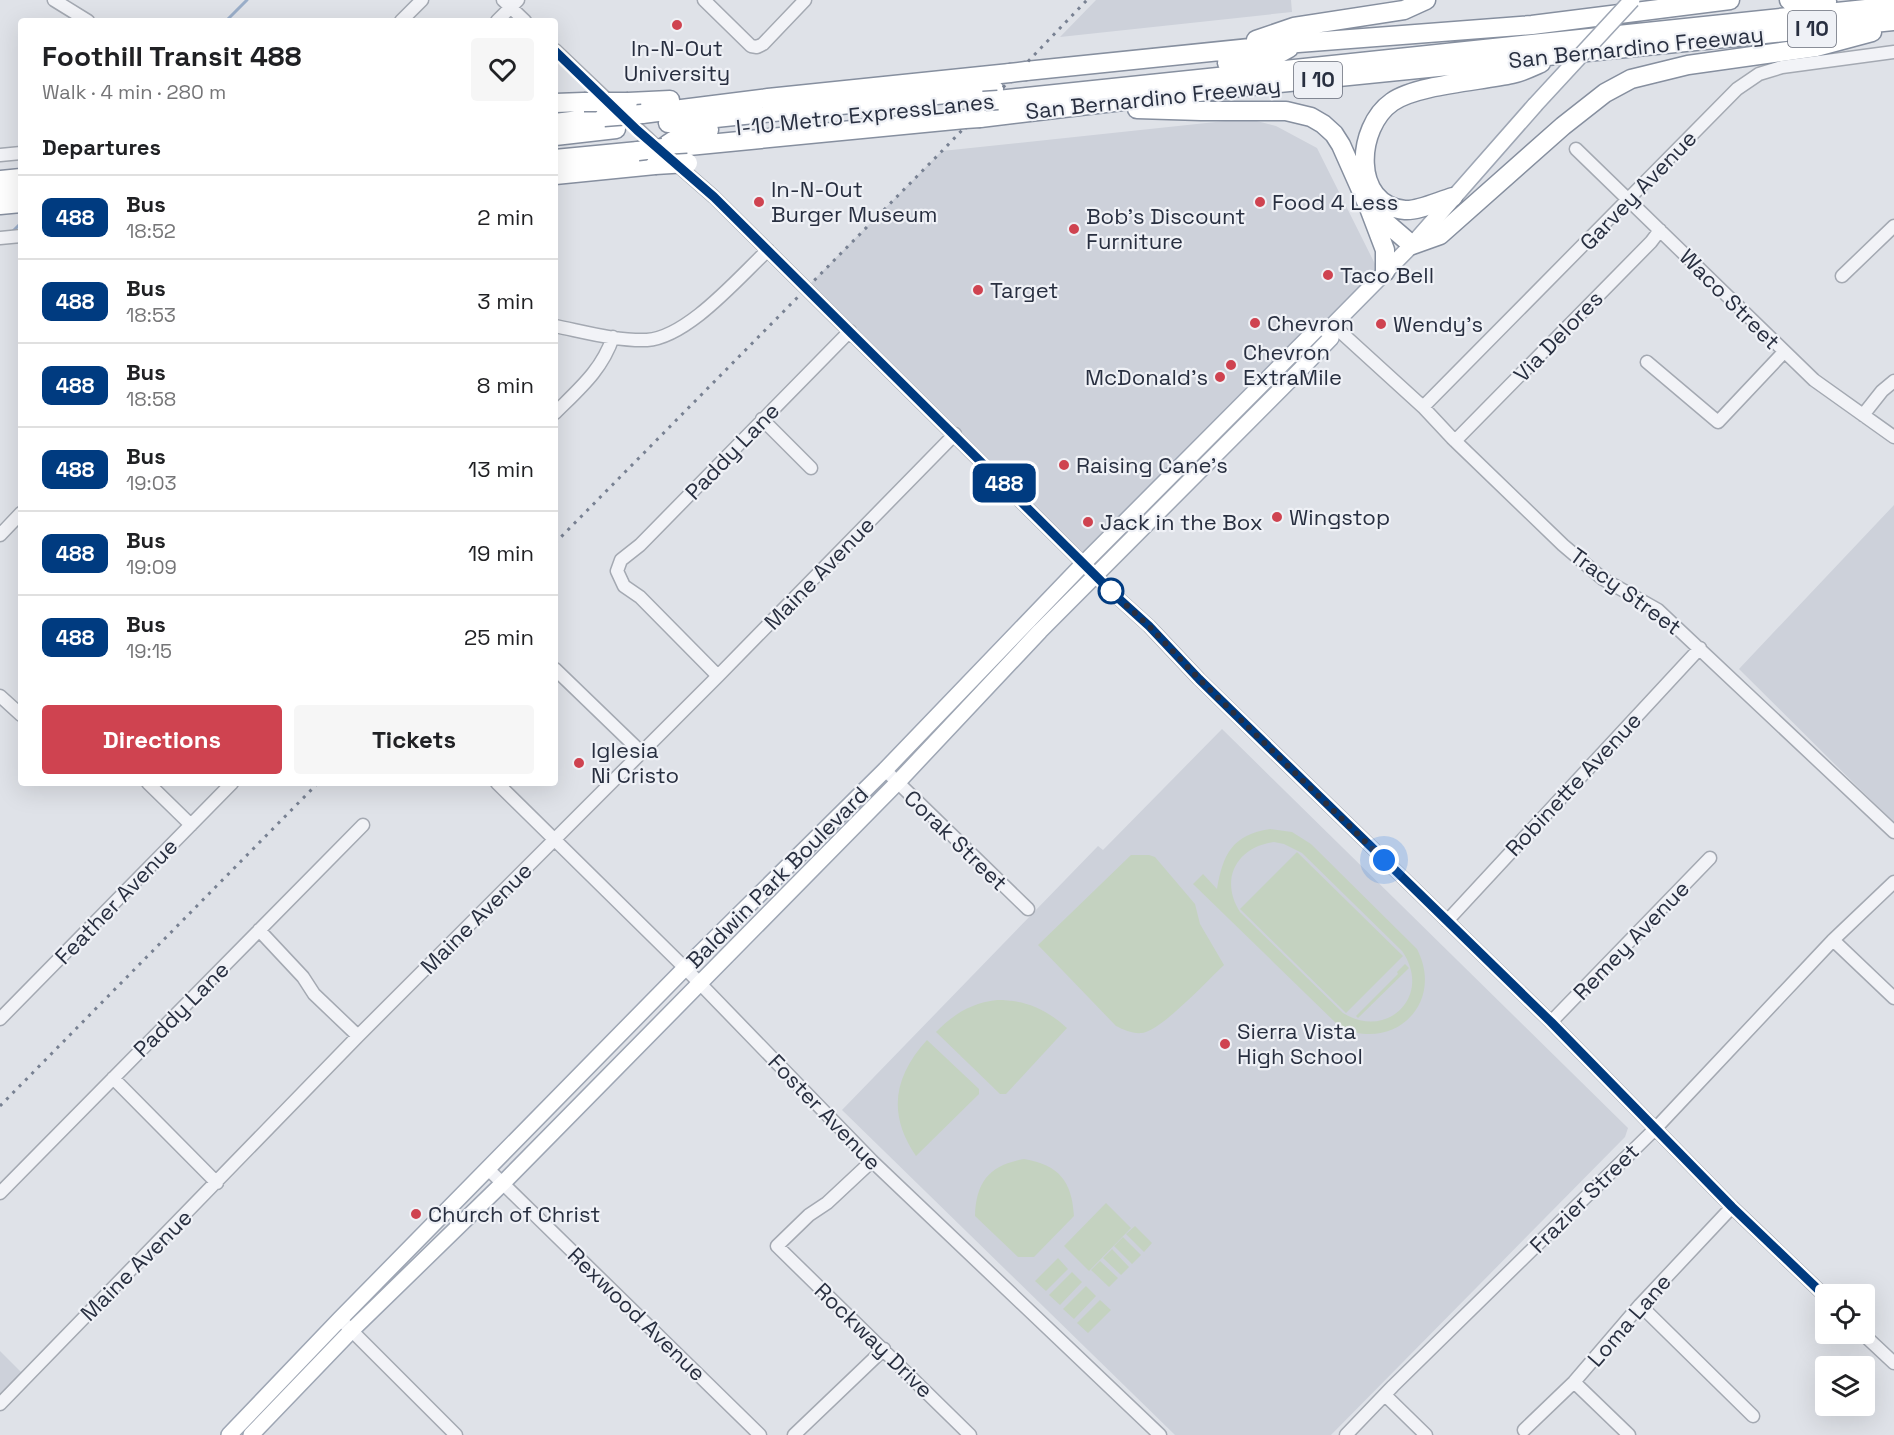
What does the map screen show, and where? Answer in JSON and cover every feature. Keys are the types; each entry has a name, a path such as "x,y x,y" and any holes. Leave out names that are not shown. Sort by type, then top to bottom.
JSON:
{"highway":[{"path":"1224,51 1294,27 1387,14 1404,10 1426,0"},
{"name":"San Bernardino Freeway","path":"558,159 717,143 996,95 1224,51 1532,25 1730,0"},
{"path":"1789,0 1808,4 1844,0"},
{"name":"I-10 Metro ExpressLanes","path":"641,114 996,95 1894,6"},
{"name":"San Bernardino Freeway","path":"558,123 610,123 641,114 768,98 996,95 1078,107 1241,87 1894,21"},
{"path":"1369,208 1412,244 1440,235 1563,126 1605,93 1631,79 1688,65 1816,47 1894,27"},
{"name":"I-10 Metro ExpressLanes","path":"669,146 690,132 1269,59 1298,43"},
{"path":"1453,197 1419,209 1403,210 1385,202 1373,191 1364,162 1365,148 1368,135 1381,112 1402,96 1515,74 1558,56"},
{"path":"558,103 584,102 641,114"},
{"path":"1078,107 1201,111 1272,110 1298,112 1311,117 1334,134 1347,158 1385,250 1385,272"},
{"path":"558,134 610,123"},
{"path":"558,175 688,163 717,143"},
{"path":"0,180 18,178"},
{"path":"0,192 12,206"}],"main road":[{"name":"Baldwin Park Boulevard","path":"229,1435 685,968 885,770 1084,563 1319,327 1330,327 1385,272 1632,0"},
{"name":"Baldwin Park Boulevard","path":"251,1435 351,1331 502,1184 897,783 1095,574 1331,338 1330,327"},
{"path":"1186,483 1189,473 1214,433"}],"street":[{"path":"54,0 83,18"},
{"path":"404,18 422,0"},
{"path":"704,0 751,46 757,47 763,44 805,0"},
{"path":"499,18 511,2 523,18"},
{"name":"Garvey Avenue","path":"1423,407 1737,89 1750,79 1782,67 1894,52"},
{"path":"558,53 637,130 714,197 1551,1022 1732,1207 1815,1286"},
{"name":"Waco Street","path":"1576,149 1784,352 1833,396 1894,437"},
{"path":"0,155 18,153"},
{"path":"1842,276 1894,226"},
{"name":"Via Delores","path":"1455,441 1660,230"},
{"path":"0,238 18,236"},
{"path":"558,327 613,337 645,340 658,338 681,329 768,250"},
{"name":"Tracy Street","path":"1330,327 1423,407 1563,545 1598,575 1658,610 1894,832"},
{"name":"Paddy Lane","path":"718,676 640,597 624,586 617,571 621,560 640,544 850,332"},
{"path":"558,410 593,375 608,354 613,337"},
{"path":"1647,362 1718,422 1784,352"},
{"path":"1863,415 1882,391 1894,381"},
{"path":"762,419 811,468"},
{"name":"Maine Avenue","path":"0,1404 358,1036 642,753 955,434"},
{"path":"0,535 18,516"},
{"name":"Robinette Avenue","path":"1447,921 1700,648"},
{"path":"558,672 642,753"},
{"path":"0,696 18,712"},
{"name":"Corak Street","path":"885,770 1028,909"},
{"path":"151,786 191,825"},
{"name":"Feather Avenue","path":"2,1014 229,786"},
{"name":"Foster Avenue","path":"500,786 685,968 872,1161 1160,1435"},
{"name":"Paddy Lane","path":"0,1193 363,825"},
{"name":"Remey Avenue","path":"1551,1022 1710,858"},
{"name":"Frazier Street","path":"1346,1435 1656,1128 1833,940 1894,882"},
{"path":"259,930 303,977 315,994 358,1036"},
{"path":"1833,940 1894,998"},
{"path":"113,1078 217,1183"},
{"name":"Rockway Drive","path":"872,1161 777,1246 970,1435"},
{"name":"Rexwood Avenue","path":"488,1168 760,1435"},
{"name":"Loma Lane","path":"1524,1430 1574,1382 1640,1305 1732,1207"},
{"path":"1640,1305 1753,1416"},
{"path":"340,1319 456,1435"},
{"path":"1873,1344 1894,1364"},
{"path":"794,1435 884,1349"},
{"path":"1574,1382 1629,1435"},
{"path":"1385,1395 1426,1435"}],"shaded area":[{"path":"1096,0 1291,0 1292,12 1060,37"},
{"path":"1253,120 1276,126 1317,148 1377,268 1231,440 1095,574 806,288 942,151"},
{"path":"1894,505 1894,823 1739,669"},
{"name":"Sierra Vista High School","path":"1222,729 1628,1128 1625,1137 1331,1435 1175,1435 842,1110 1098,846 1103,850"},
{"path":"0,1351 22,1373 0,1395"}],"green space":[{"path":"1270,829 1292,832 1311,844 1417,949 1424,969 1424,988 1419,1004 1409,1018 1395,1028 1379,1033 1360,1033 1340,1027 1193,884 1203,874 1217,889 1226,856 1238,841","holes":["1274,842 1302,853 1402,951 1410,967 1412,983 1409,997 1401,1009 1390,1017 1376,1021 1360,1020 1343,1013 1240,912 1231,888 1235,866 1250,850 1261,845"]},
{"path":"1297,852 1403,956 1346,1013 1240,909"},
{"path":"1131,855 1155,857 1195,904 1200,924 1224,965 1172,1014 1142,1033 1116,1026 1038,945"},
{"path":"1405,964 1409,968 1358,1018 1356,1016"},
{"path":"997,1000 1007,1000 1035,1007 1067,1028 1006,1094 1000,1094 936,1032 964,1010"},
{"path":"927,1040 979,1089 979,1094 916,1156 901,1125 898,1096 907,1067"},
{"path":"1024,1159 1055,1170 1067,1184 1073,1204 1074,1216 1034,1257 1018,1257 975,1216 978,1193 987,1177 1002,1166"},
{"path":"1106,1203 1131,1228 1089,1271 1064,1246"},
{"path":"1135,1226 1152,1243 1144,1252 1126,1234"},
{"path":"1123,1237 1141,1255 1132,1264 1114,1246"},
{"path":"1112,1249 1129,1267 1121,1275 1103,1258"},
{"path":"1058,1258 1068,1269 1046,1291 1035,1281"},
{"path":"1100,1261 1118,1278 1109,1287 1091,1270"},
{"path":"1072,1272 1082,1282 1060,1305 1049,1295"},
{"path":"1086,1286 1096,1296 1074,1319 1063,1309"},
{"path":"1100,1300 1111,1310 1088,1333 1077,1323"}],"waterway":[{"path":"229,18 247,0"},
{"path":"12,232 18,226"}],"railway":[{"path":"558,540 942,151 1087,0"},
{"path":"0,1106 315,786"}],"bus line":[{"name":"488","path":"558,54 637,130 714,197 1117,597 1149,626 1199,679 1551,1022 1732,1207 1815,1286"}],"place":[{"name":"In-N-Out University","path":"677,25"},
{"name":"In-N-Out Burger Museum","path":"759,202"},
{"name":"Food 4 Less","path":"1260,202"},
{"name":"Bob's Discount Furniture","path":"1074,229"},
{"name":"Taco Bell","path":"1328,275"},
{"name":"Target","path":"978,290"},
{"name":"Chevron","path":"1255,323"},
{"name":"Wendy's","path":"1381,324"},
{"name":"Chevron ExtraMile","path":"1231,365"},
{"name":"McDonald's","path":"1220,377"},
{"name":"Raising Cane's","path":"1064,465"},
{"name":"Wingstop","path":"1277,517"},
{"name":"Jack in the Box","path":"1088,522"},
{"name":"Iglesia Ni Cristo","path":"579,763"},
{"name":"Sierra Vista High School","path":"1225,1044"},
{"name":"Church of Christ","path":"416,1214"}],"route":[{"path":"1111,591 1384,860"}]}
